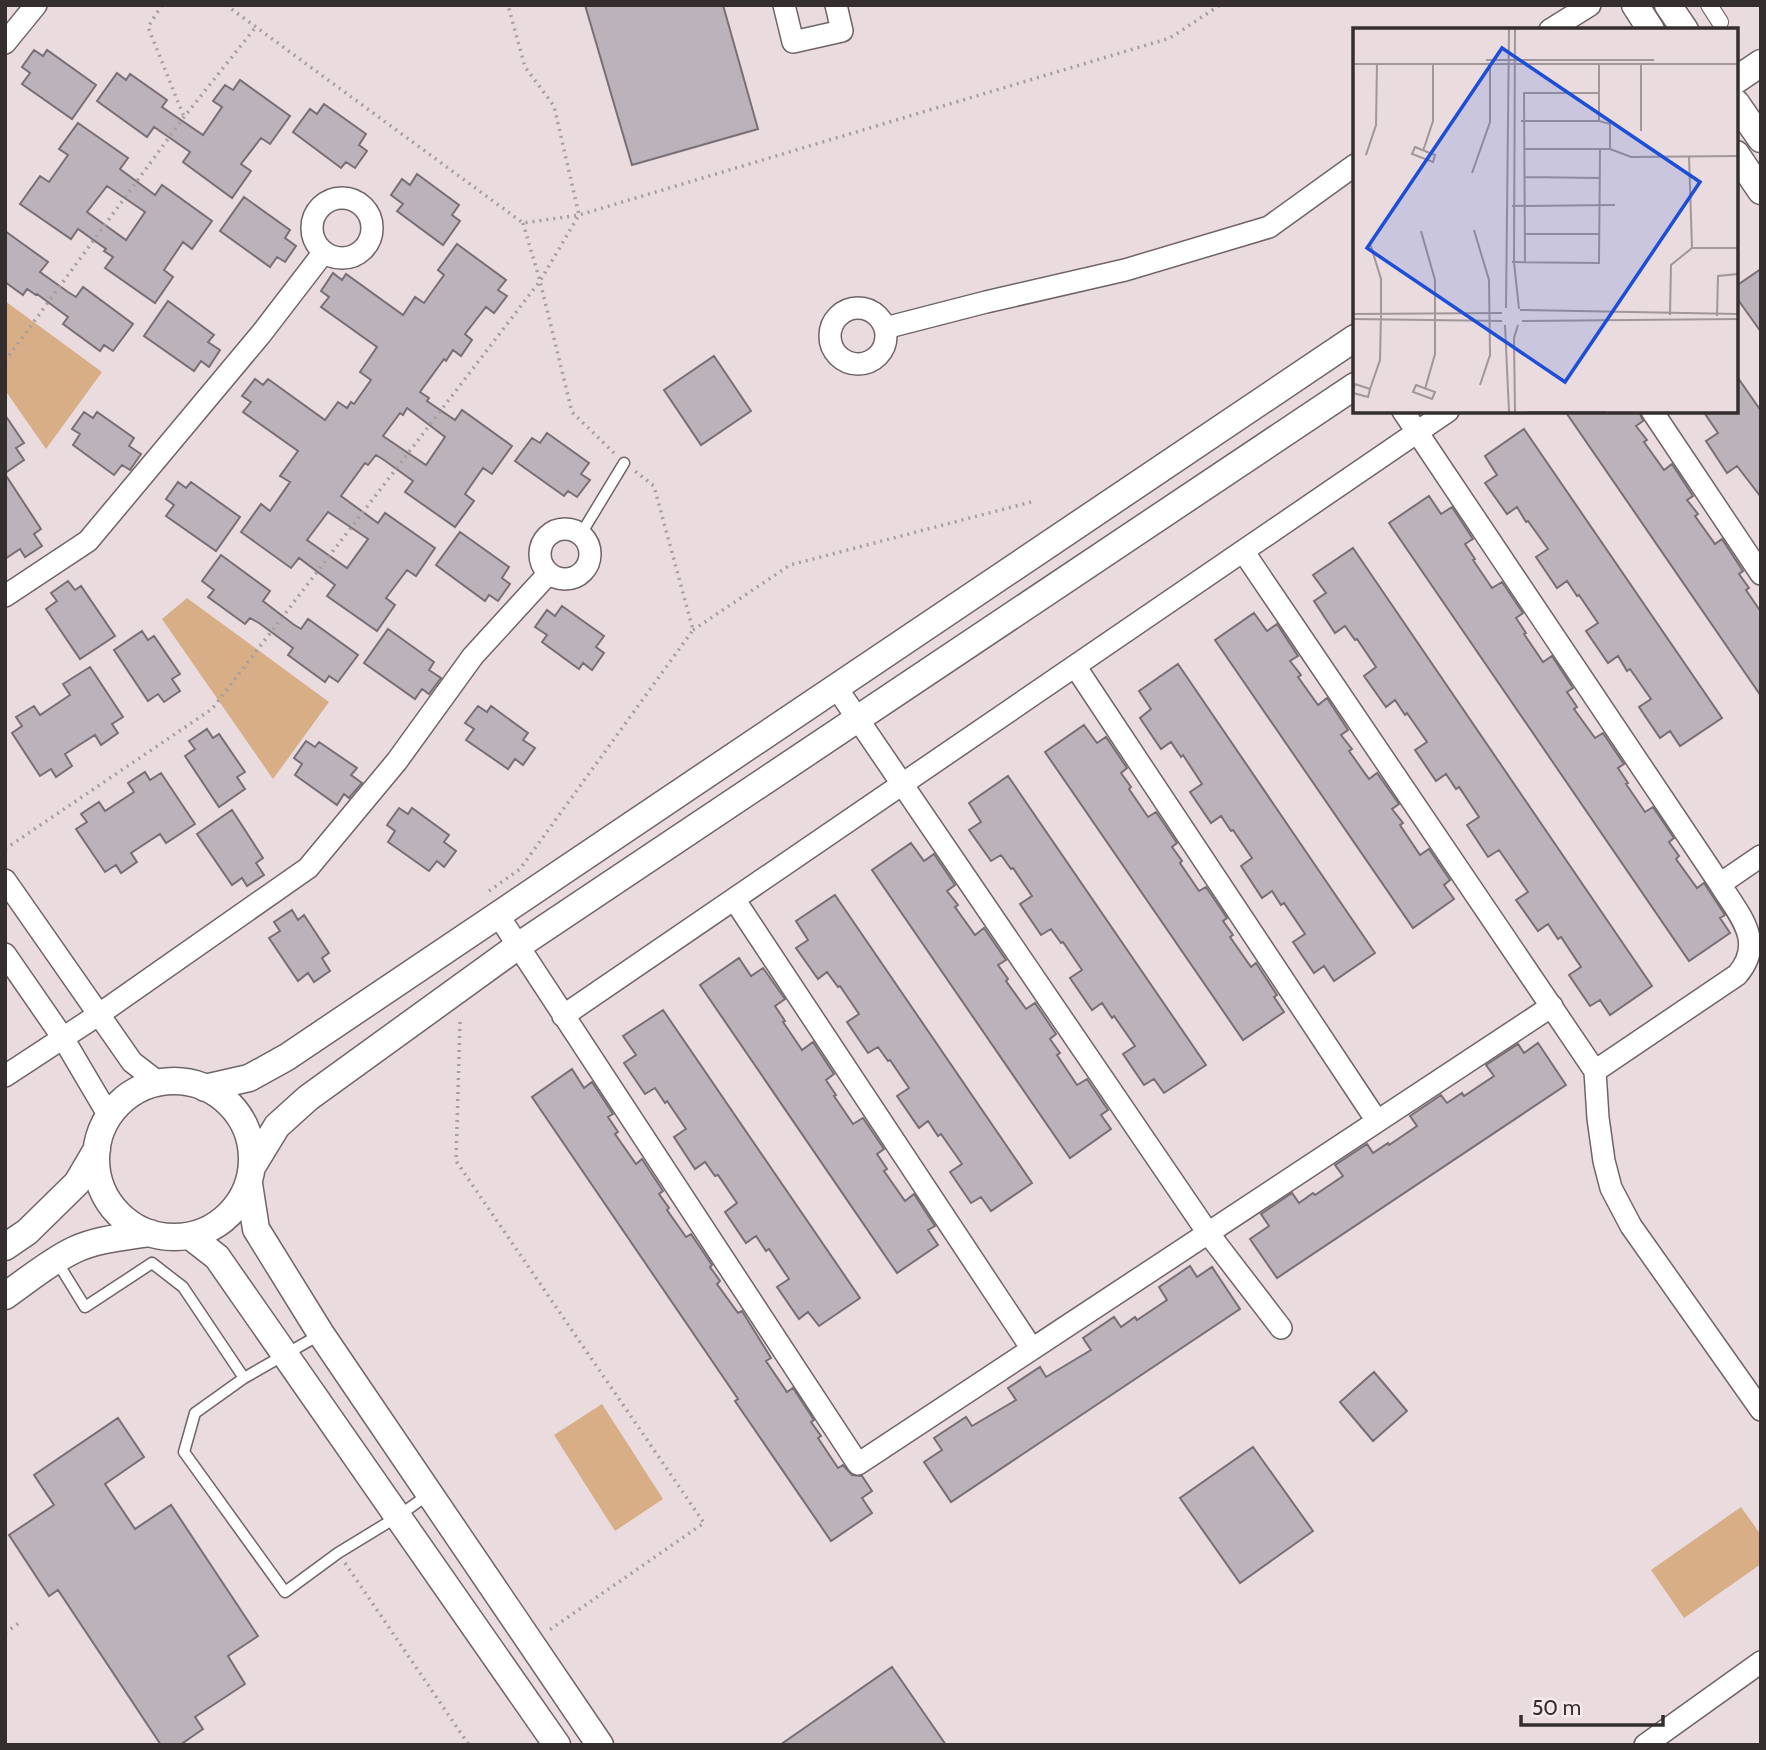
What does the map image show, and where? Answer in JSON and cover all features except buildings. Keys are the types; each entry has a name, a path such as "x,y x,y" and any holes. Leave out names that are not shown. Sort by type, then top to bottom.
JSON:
{"street":[{"path":"5,43 36,5"},
{"path":"784,5 793,42 842,31 836,5"},
{"path":"1553,28 1590,5"},
{"path":"1635,5 1650,28"},
{"path":"1668,5 1684,28"},
{"path":"1709,5 1720,22"},
{"path":"1738,79 1761,62"},
{"path":"1738,157 1761,191"},
{"path":"885,328 1125,270 1269,227 1353,166"},
{"path":"5,596 88,541 261,334 324,253"},
{"path":"205,1088 249,1078 287,1057 492,904 836,687 1353,339"},
{"path":"600,1745 321,1334 256,1229 250,1175 251,1142 241,1119 226,1101 205,1088 182,1081 158,1082 139,1089 122,1100 109,1116 97,1149 98,1176 108,1200 126,1221 150,1233 170,1237 190,1236 209,1229 226,1218 240,1203 250,1175 277,1126 308,1098 518,946 1353,387"},
{"path":"1404,413 1720,884 1751,938 1751,952 1747,964 1737,975 1595,1071"},
{"path":"563,1016 1445,413"},
{"path":"1653,413 1761,574"},
{"path":"566,529 581,534 590,549 590,557 583,572 577,577 562,580 549,573 541,561 545,539 566,529"},
{"path":"1244,551 1595,1071 1598,1118 1611,1188 1631,1226 1761,1410"},
{"path":"5,1076 98,1015 308,868 397,761 473,656 549,573"},
{"path":"1075,666 1377,1121"},
{"path":"836,687 1208,1233 1281,1328"},
{"path":"1720,884 1761,856"},
{"path":"5,880 132,1062 158,1082"},
{"path":"734,899 1032,1349"},
{"path":"492,904 858,1464 1552,1006"},
{"path":"5,954 63,1038 109,1116"},
{"path":"5,1247 27,1232 77,1183 97,1149"},
{"path":"5,1296 56,1260 77,1249 114,1238 150,1233"},
{"path":"190,1236 217,1257 557,1745"},
{"path":"1645,1745 1761,1662"}],"lane":[{"path":"581,534 624,463"},
{"path":"56,1260 85,1307 152,1263 183,1287 244,1378"},
{"path":"321,1334 244,1378 195,1413 184,1452 285,1592 430,1492"}],"path":[{"path":"162,5 148,27 184,117"},
{"path":"226,5 523,223 572,412 624,463 654,486 693,630"},
{"path":"5,849 212,709 540,281 579,215 554,106 525,67 508,5"},
{"path":"523,223 579,215 1170,38 1220,5"},
{"path":"5,361 184,117 255,28"},
{"path":"492,904 693,630 790,565 1031,502"},
{"path":"460,1022 456,1161 704,1523 530,1643"},
{"path":"338,1553 469,1745"},
{"path":"5,1633 19,1623"}],"shaded area":[{"path":"5,301 102,372 46,449 5,390"},
{"path":"187,598 329,702 273,779 162,619"},
{"path":"602,1404 663,1499 615,1531 554,1435"},
{"path":"1741,1507 1761,1535 1761,1564 1684,1618 1651,1570"}]}
